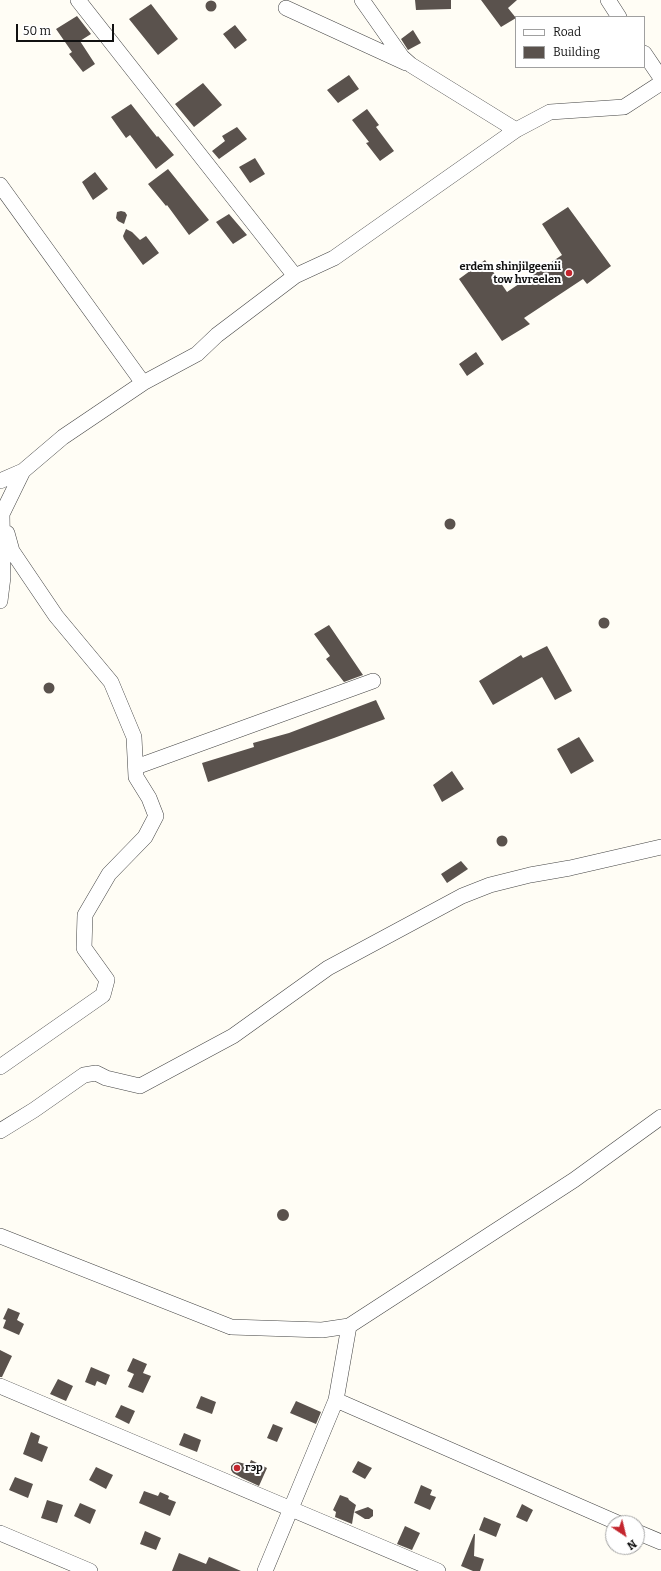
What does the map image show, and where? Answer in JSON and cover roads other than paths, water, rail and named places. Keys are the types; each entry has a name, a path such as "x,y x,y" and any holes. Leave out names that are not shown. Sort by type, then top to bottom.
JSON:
{"street":[{"path":"78,0 295,276"},
{"path":"362,0 402,57 411,65"},
{"path":"608,0 618,16"},
{"path":"286,8 411,65 516,130"},
{"path":"645,54 661,78"},
{"path":"0,481 23,471 63,437 143,383 198,354 218,336 295,276 334,258 516,130 550,112 624,107 661,83"},
{"path":"0,185 143,383"},
{"path":"0,601 3,577 2,514 23,471"},
{"path":"0,1067 103,995 107,980 84,948 85,915 109,874 145,837 156,816 149,798 136,777 134,737 111,682 56,616 12,551 2,514"},
{"path":"136,767 373,681"},
{"path":"0,1131 34,1110 84,1075 96,1074 106,1078 140,1086 233,1036 328,968 462,896 490,885 530,874 570,868 661,847"},
{"path":"0,1236 231,1327 322,1330 349,1326 574,1180 661,1117"},
{"path":"265,1571 336,1400 349,1326"},
{"path":"0,1386 292,1508 438,1571"},
{"path":"336,1400 605,1517"},
{"path":"0,1534 86,1570"},
{"path":"645,1535 661,1542"}],"place":[{"name":"erdem shinjilgeenii tow hvreelen","path":"569,273"},
{"name":"гэр","path":"237,1468"}]}
